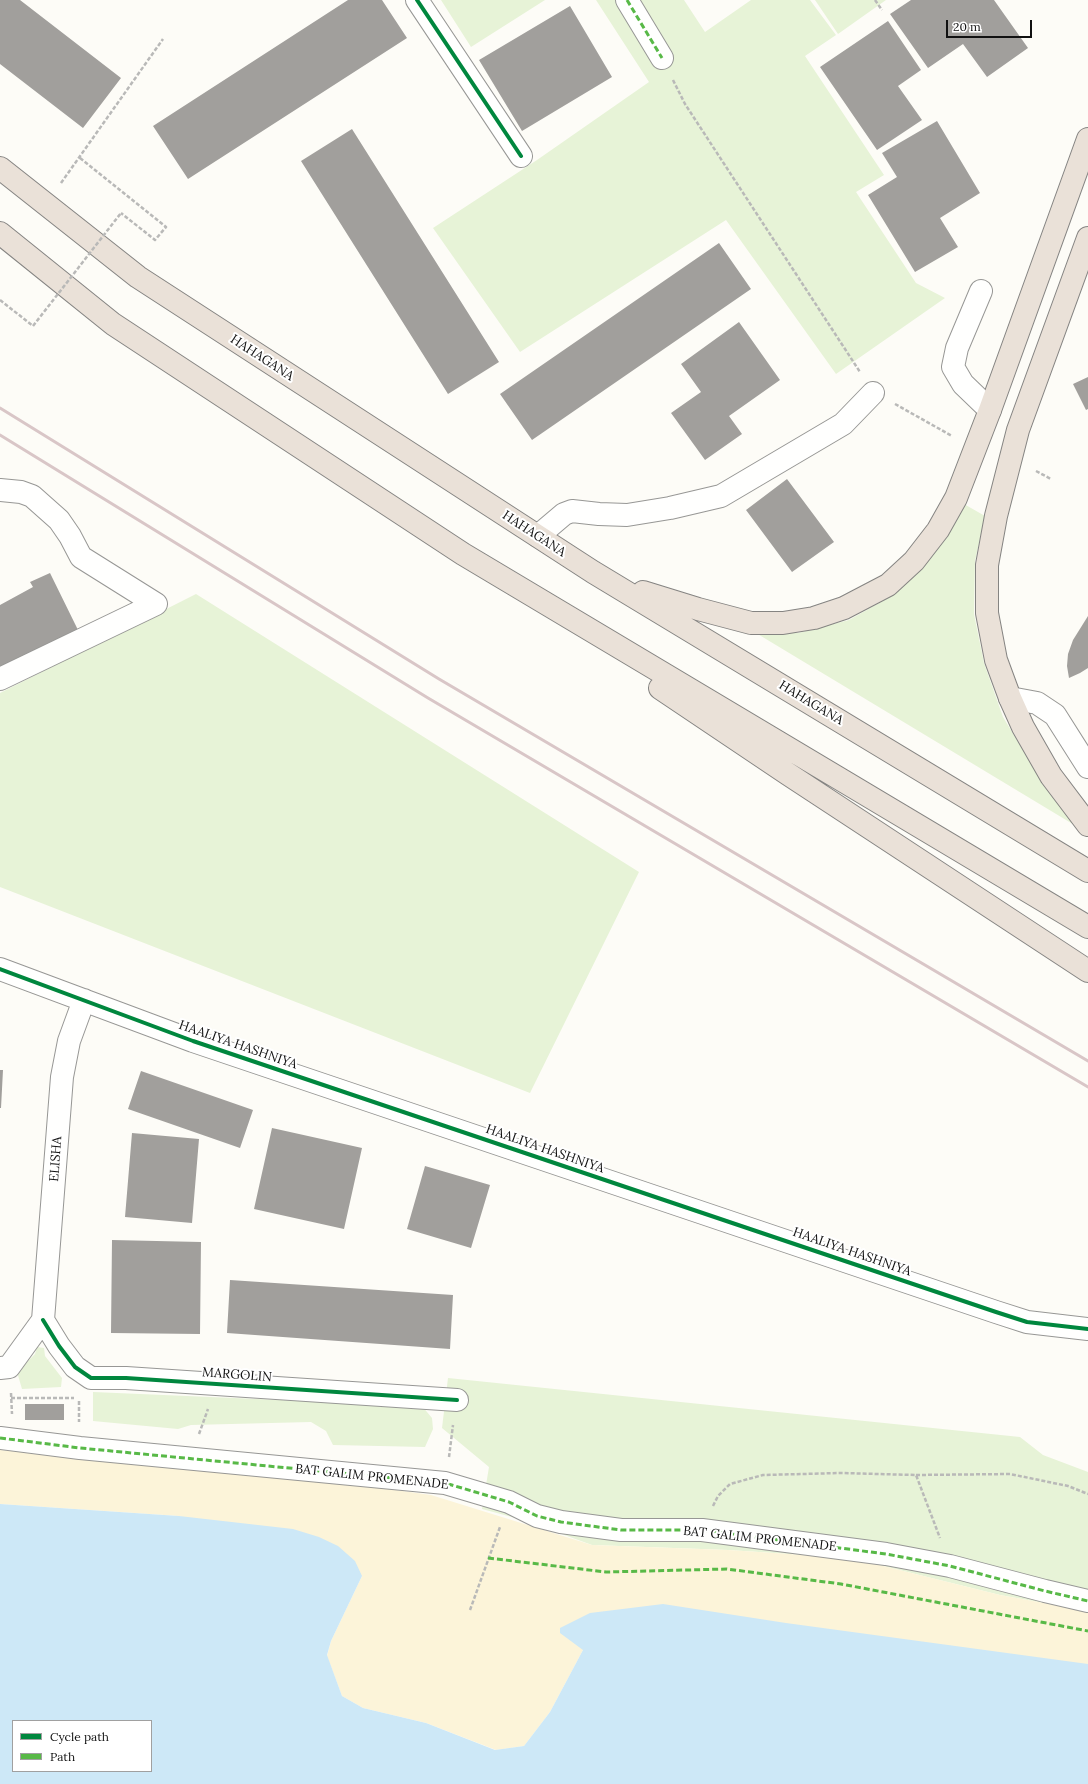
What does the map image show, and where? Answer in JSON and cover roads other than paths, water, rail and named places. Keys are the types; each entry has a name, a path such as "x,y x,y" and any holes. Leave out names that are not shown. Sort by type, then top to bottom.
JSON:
{"highway":[{"path":"593,572 680,604 751,623 783,623 814,618 844,608 888,585 914,561 938,530 956,498 990,410 1088,139"},
{"name":"HAHAGANA","path":"0,168 138,277 593,572 1088,871"},
{"path":"0,233 113,324 463,554 788,774 1088,971"},
{"path":"1088,238 1018,430 996,516 987,566 987,613 996,660 1010,698 1023,727 1052,776 1088,825"},
{"path":"463,554 1088,927"}],"street":[{"path":"417,0 521,156"},
{"path":"627,0 662,58"},
{"path":"981,291 957,348 953,367 963,384 990,410"},
{"path":"538,536 564,514 572,511 627,515 670,508 721,496 843,424 873,393"},
{"path":"0,490 21,492 32,496 59,520 70,536 81,557 156,604 0,679"},
{"path":"1010,698 1037,703 1055,715 1088,766"},
{"name":"HAALIYA HASHNIYA","path":"0,969 192,1041 1027,1322 1088,1329"},
{"name":"ELISHA","path":"43,1320 62,1077 69,1041 84,1000"},
{"path":"5,1367 43,1320"},
{"name":"MARGOLIN","path":"43,1320 59,1346 75,1367 91,1378 126,1378 457,1400"},
{"name":"BAT GALIM PROMENADE","path":"6,1438 80,1448 445,1483 509,1502 537,1516 584,1525 621,1530 702,1530 886,1554 950,1566 1088,1601"}],"water":[{"path":"0,1504 179,1516 293,1529 319,1537 338,1546 355,1561 362,1576 331,1641 327,1655 342,1696 363,1708 426,1723 495,1750 524,1746 550,1712 583,1650 560,1633 560,1628 590,1613 663,1604 786,1623 1088,1664 1088,1784 0,1784"}],"railway":[{"path":"0,408 439,679 1088,1061"},
{"path":"0,435 428,698 1088,1087"}]}
